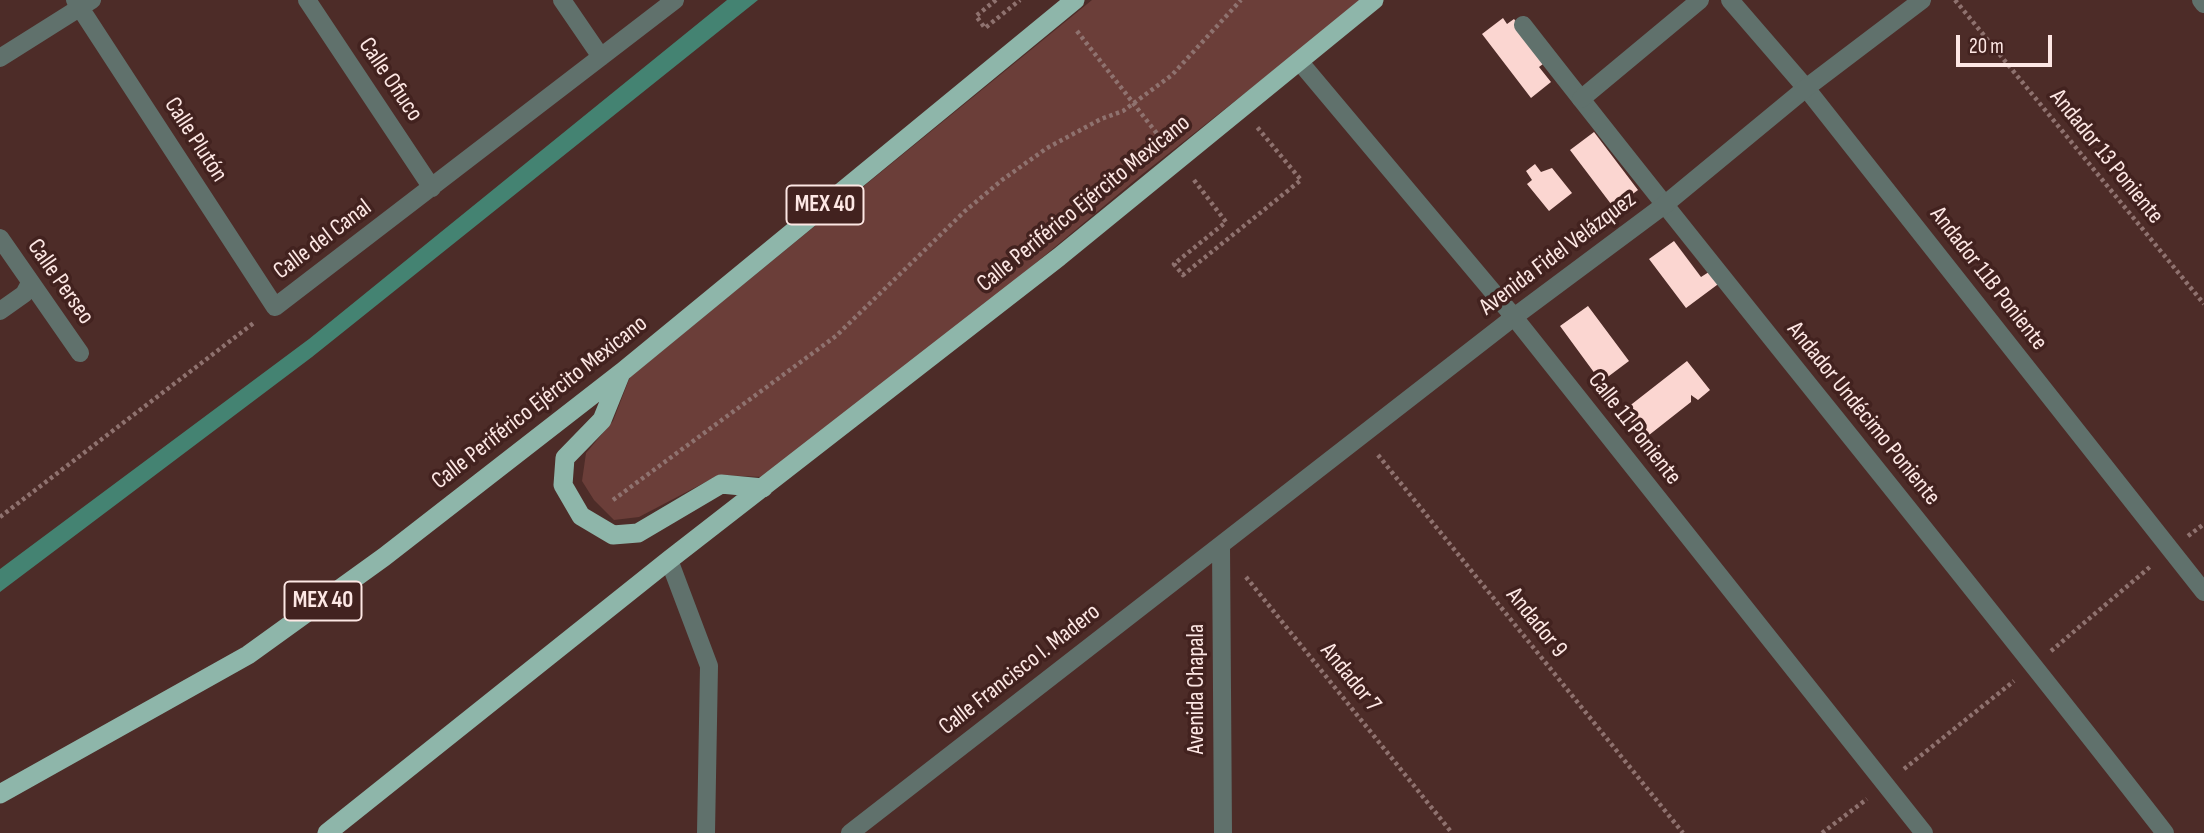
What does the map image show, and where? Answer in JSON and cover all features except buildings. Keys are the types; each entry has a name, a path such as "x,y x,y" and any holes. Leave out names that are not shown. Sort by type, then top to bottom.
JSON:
{"highway":[{"name":"Calle Periférico Ejército Mexicano","path":"0,794 248,655 384,557 622,372 1075,0"},
{"name":"Calle Periférico Ejército Mexicano","path":"327,833 669,560 1059,257 1374,0"},
{"path":"622,372 602,420 565,458 563,485 581,516 613,535 638,533 721,484 763,488"}],"street":[{"name":"Calle Ofiuco","path":"307,0 432,188"},
{"path":"562,0 601,57"},
{"name":"Calle del Canal","path":"275,307 675,0"},
{"path":"1581,99 1700,0"},
{"name":"Andador 11B Poniente","path":"1730,0 1806,88 2204,592"},
{"name":"Avenida Fidel Velázquez","path":"1221,545 1514,317 1663,206 1806,88 1922,0"},
{"path":"2201,0 2204,4"},
{"path":"0,58 82,3"},
{"name":"Calle Plutón","path":"82,3 275,307"},
{"name":"Andador Undécimo Poniente","path":"1523,25 1663,206 2035,664 2165,833"},
{"name":"Calle 11 Poniente","path":"1299,61 1514,317 1924,833"},
{"name":"Calle Perseo","path":"0,238 80,353"},
{"path":"0,311 24,294 30,283"},
{"name":"Calle Francisco I. Madero","path":"850,833 1221,545"},
{"name":"Avenida Chapala","path":"1221,545 1223,833"},
{"path":"669,560 709,666 706,833"}],"path":[{"path":"996,0 976,16 985,28 1020,0"},
{"path":"613,500 836,337 965,211 1002,180 1047,148 1101,119 1123,111 1172,75 1241,0"},
{"name":"Andador 13 Poniente","path":"1955,0 2204,304"},
{"path":"1069,21 1168,148"},
{"path":"1185,169 1226,222 1174,264 1183,275 1301,180 1241,108"},
{"name":"Calle del Canal","path":"0,517 275,307"},
{"name":"Andador 9","path":"1362,436 1683,833"},
{"name":"Andador 7","path":"1221,545 1452,833"}],"shaded area":[{"path":"1092,0 1363,0 1140,176 977,312 763,477 719,475 639,517 614,520 594,500 582,481 586,453 613,421 630,377"}],"water":[{"path":"727,0 758,0 312,357 0,592 0,569 309,339"}]}
